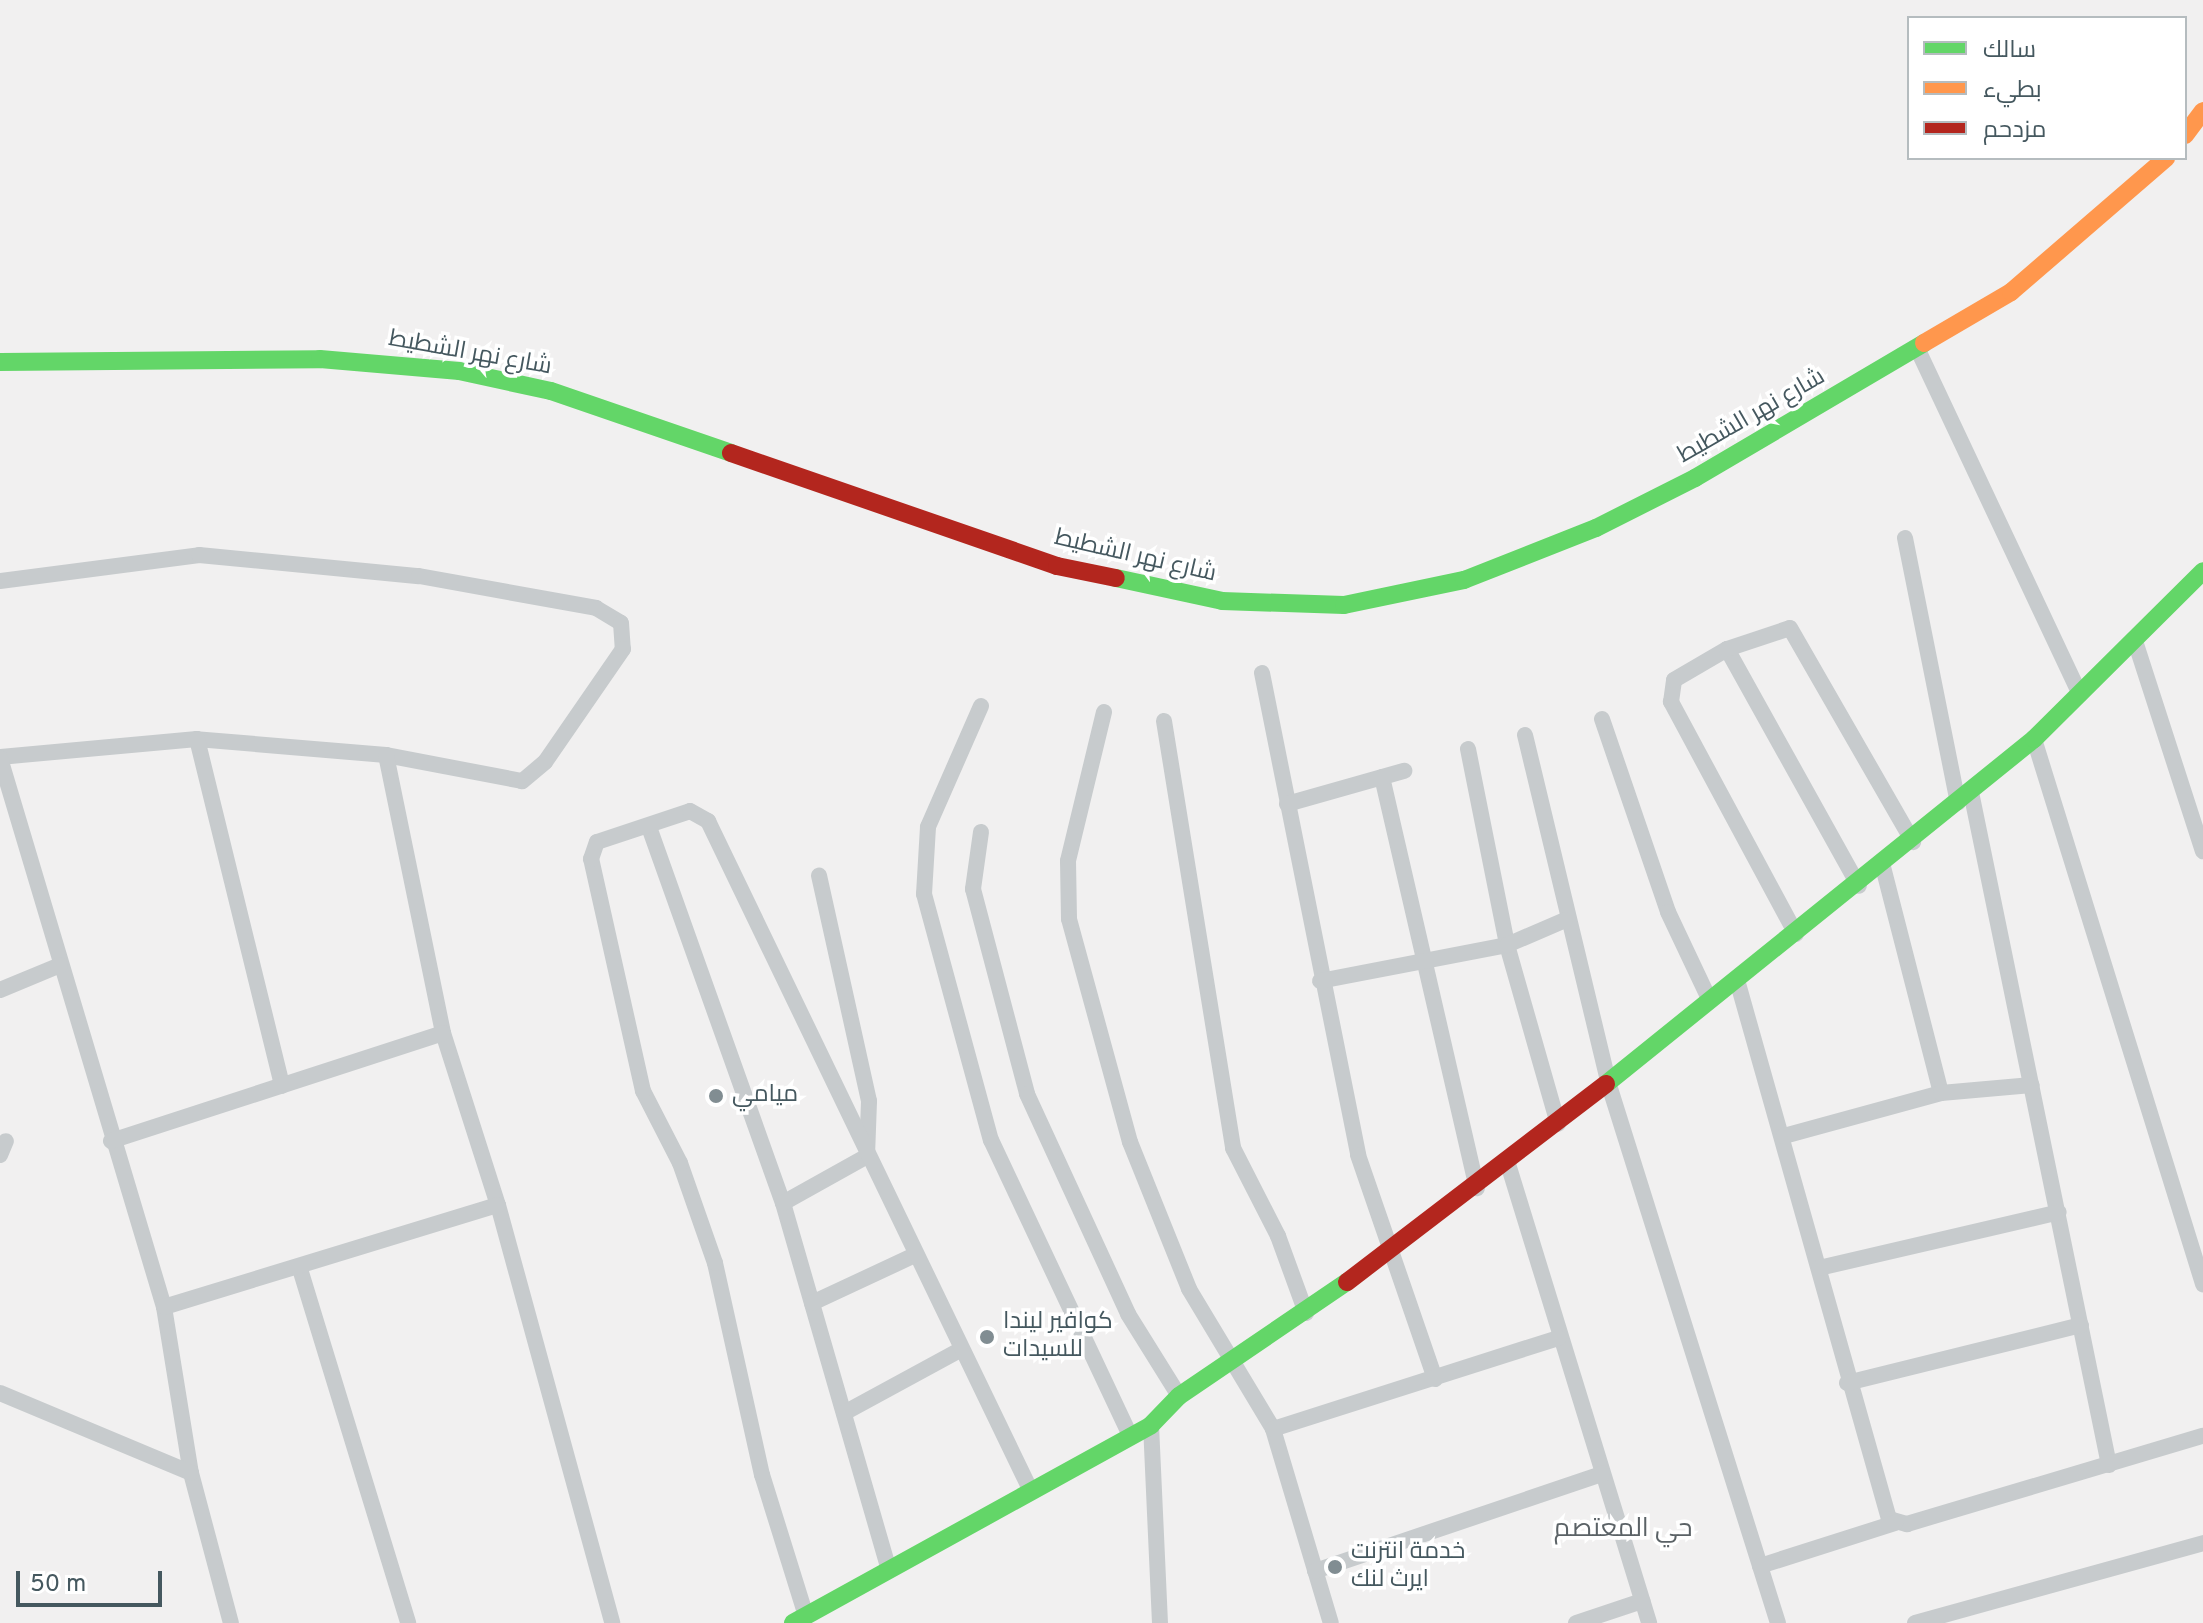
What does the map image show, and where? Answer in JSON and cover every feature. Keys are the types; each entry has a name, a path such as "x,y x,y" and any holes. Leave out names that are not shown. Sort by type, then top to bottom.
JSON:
{"main road":[{"path":"2187,132 2203,111"},
{"name":"شارع نهر الشطيط","path":"0,362 305,358 474,374 551,391 1057,566 1192,596 1314,606 1435,589 1596,528 1917,348 2053,261 2164,160"},
{"path":"800,1620 1029,1487 1151,1425 1179,1396 1237,1363 1390,1253 1508,1164 1913,842 2034,739 2202,576"}],"street":[{"path":"1917,348 2080,695"},
{"path":"1905,538 2032,1085 2109,1465"},
{"path":"0,581 199,555 419,576 596,608 621,623 623,649 545,762 522,781 386,755 197,739 0,758 111,1141 164,1307 191,1473 231,1623"},
{"path":"1796,934 1668,693 1674,680 1727,649 1790,628 1913,842"},
{"path":"2135,641 2203,851"},
{"path":"1727,649 1859,886"},
{"path":"1262,673 1320,981 1358,1155 1435,1379"},
{"path":"981,706 928,827 924,894 991,1140 1130,1436"},
{"path":"1104,712 1068,861 1069,919 1130,1142 1189,1289 1237,1363 1273,1429 1331,1623"},
{"path":"1602,719 1668,912 1710,1001"},
{"path":"1164,721 1233,1148 1278,1236 1306,1313"},
{"path":"1525,735 1565,920 1608,1082 1778,1623"},
{"path":"197,739 282,1086"},
{"path":"2034,739 2203,1284"},
{"path":"1468,749 1507,945 1558,1124"},
{"path":"386,755 443,1033 498,1205 612,1623"},
{"path":"1287,804 1404,771"},
{"path":"1382,777 1477,1188"},
{"path":"800,1620 762,1475 715,1263 680,1163 643,1091 591,859 597,842 690,811 708,821 1029,1487"},
{"path":"649,827 783,1203 889,1570"},
{"path":"981,832 973,889 1027,1094 1128,1314 1179,1396"},
{"path":"1883,867 1941,1093"},
{"path":"819,875 869,1101 867,1156"},
{"path":"1320,981 1507,945 1565,920"},
{"path":"0,990 60,965"},
{"path":"1737,980 1784,1136 1847,1383 1885,1511 1895,1523"},
{"path":"111,1141 443,1033"},
{"path":"1784,1136 1941,1093 2032,1085"},
{"path":"783,1203 867,1156"},
{"path":"1508,1164 1649,1623"},
{"path":"164,1307 300,1269 498,1205"},
{"path":"1819,1268 2059,1212"},
{"path":"812,1303 915,1255"},
{"path":"300,1269 408,1623"},
{"path":"1847,1383 2081,1325"},
{"path":"1273,1429 1559,1338"},
{"path":"844,1413 962,1349"},
{"path":"0,1393 191,1473"},
{"path":"1151,1425 1160,1623"},
{"path":"1760,1566 1895,1523 2203,1436"},
{"path":"1315,1571 1602,1474"},
{"path":"1915,1623 2203,1543"},
{"path":"1576,1623 1642,1601"}],"traffic: fast":[{"path":"1116,578 1222,601 1344,605 1464,580 1596,528 1695,478 1924,343"},
{"path":"0,362 320,359 459,371 551,391 731,453"},
{"path":"1606,1084 2034,739 2203,571"},
{"path":"793,1623 1151,1425 1179,1396 1347,1282"}],"traffic: slow":[{"path":"2187,132 2203,111"},
{"path":"1924,343 2011,292 2164,160"}],"traffic: jam":[{"path":"731,453 1057,566 1116,578"},
{"path":"1347,1282 1606,1084"}],"place":[{"name":"ميامي","path":"716,1096"},
{"name":"كوافير ليندا للسيدات","path":"987,1337"},
{"name":"خدمة انترنت ايرث لنك","path":"1335,1567"}],"district":[{"name":"حي المعتصم","path":"1623,1530"}]}
